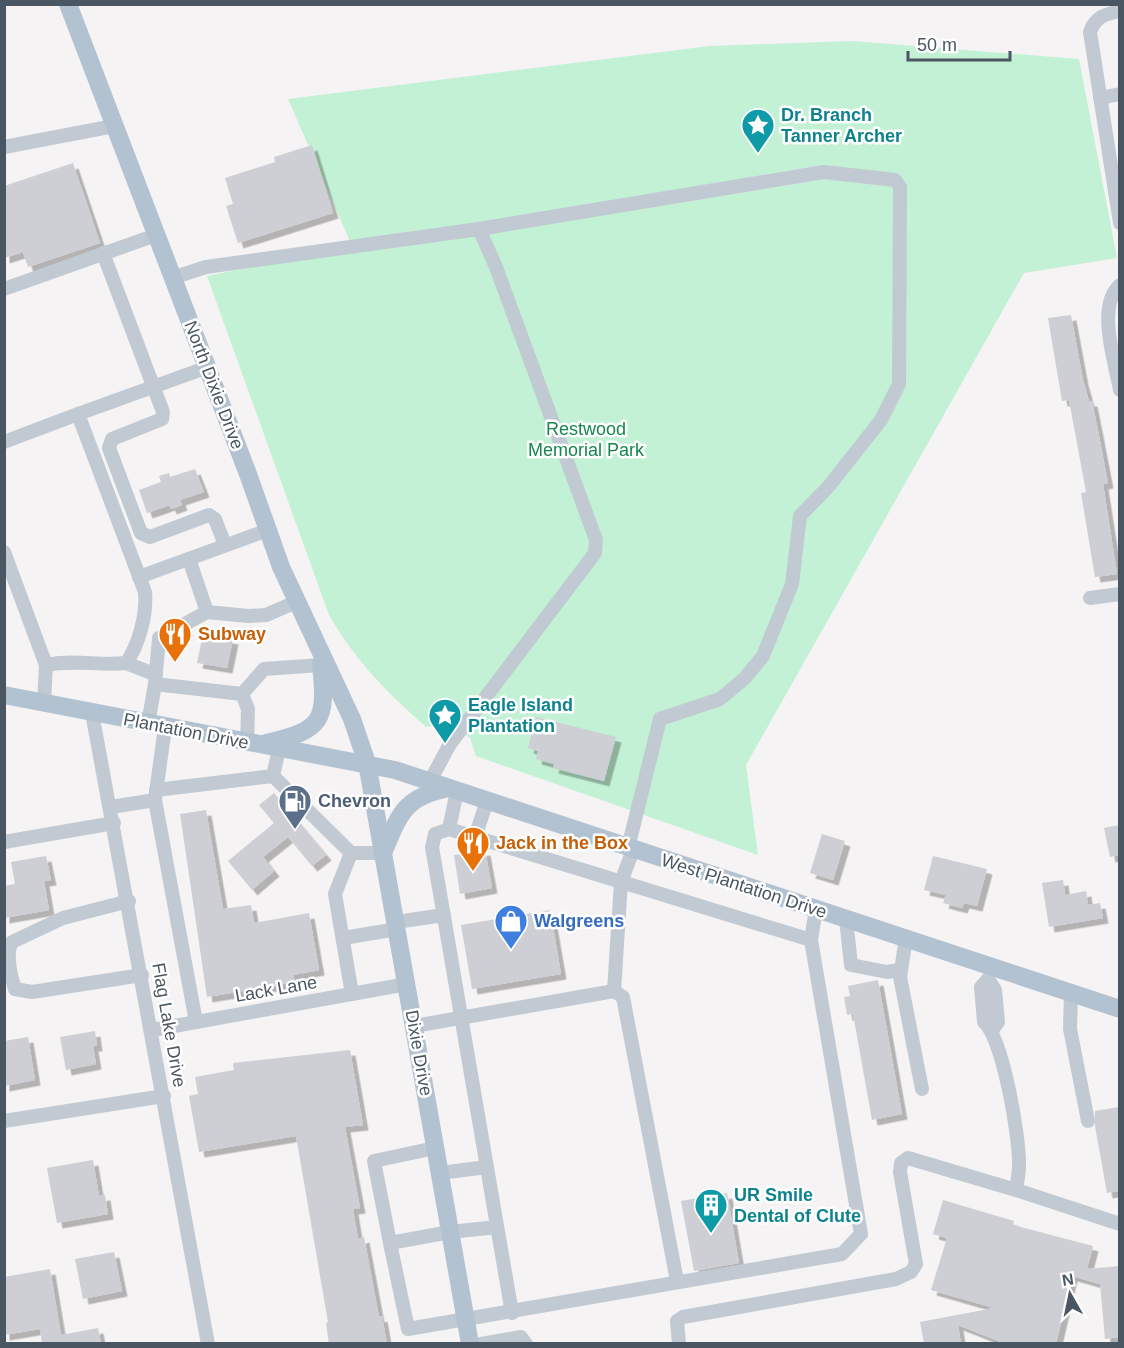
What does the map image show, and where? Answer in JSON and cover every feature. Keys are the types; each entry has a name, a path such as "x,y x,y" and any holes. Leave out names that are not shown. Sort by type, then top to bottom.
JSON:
{"main road":[{"name":"North Dixie Drive","path":"68,4 296,602 321,661 352,719 367,763"},
{"path":"252,744 298,735 316,724 325,701 321,661"},
{"name":"Plantation Drive","path":"4,695 252,744 367,763"},
{"name":"West Plantation Drive","path":"367,763 453,789 906,938 988,972 1071,993 1119,1010"},
{"name":"Dixie Drive","path":"367,763 470,1344"},
{"path":"383,853 395,824 411,801 429,792 453,789"}],"street":[{"path":"1119,11 1103,14 1094,22 1090,32 1100,98 1114,154 1119,223"},
{"path":"1100,98 1119,94"},
{"path":"4,147 114,126"},
{"path":"172,278 206,267 479,229 824,172 895,180 900,187 899,384 896,395 881,420 828,487 800,516 792,584 763,656 745,678 720,699 660,719 631,849 621,882 614,992"},
{"path":"430,782 450,744 595,553 596,540 496,267 479,229"},
{"path":"4,289 156,235"},
{"path":"103,253 163,412 162,419 112,439 109,447 141,533 150,537 209,515 215,519 225,545"},
{"path":"1119,285 1111,292 1107,312 1119,390"},
{"path":"4,442 153,386 208,368"},
{"path":"78,414 139,577 147,606 132,655 126,663"},
{"path":"96,461 112,455"},
{"path":"139,577 268,530"},
{"path":"4,552 46,665 44,703"},
{"path":"189,559 207,612"},
{"path":"1090,598 1119,594"},
{"path":"196,1022 156,795 154,679 159,638 207,612 248,616 266,615 296,602"},
{"path":"46,665 64,661 111,665 126,663 154,679 242,694"},
{"path":"242,694 264,669 321,661"},
{"path":"242,694 248,710 252,744"},
{"name":"Flag Lake Drive","path":"92,713 129,902 208,1344"},
{"path":"273,776 279,748"},
{"path":"111,807 156,795 273,776"},
{"path":"273,776 351,853 383,853"},
{"path":"449,829 453,789"},
{"path":"475,837 487,801"},
{"path":"4,843 114,823"},
{"path":"512,1313 432,847 435,834 449,829 811,940"},
{"path":"351,853 335,894 352,994"},
{"path":"129,902 63,918 12,942 8,951 15,990 22,992 142,975"},
{"path":"435,1148 374,1161 408,1329 466,1321 677,1281 842,1254 861,1234 811,940 816,909"},
{"path":"343,938 444,915"},
{"path":"846,919 851,965 887,972 900,970"},
{"path":"906,938 900,970 922,1089"},
{"path":"988,972 995,990 998,1022 993,1029 1003,1064 1020,1166 1016,1190"},
{"name":"Lack Lane","path":"152,1030 407,984"},
{"path":"414,1026 614,992 623,997 677,1281"},
{"path":"1071,993 1070,1029 1088,1121"},
{"path":"4,1121 164,1096"},
{"path":"679,1344 677,1321 683,1317 896,1279 911,1272 916,1264 900,1172 901,1163 908,1158 1119,1224"},
{"path":"440,1173 487,1167"},
{"path":"390,1243 450,1232 497,1227"},
{"path":"481,1344 521,1337 526,1344"}],"green space":[{"name":"Restwood Memorial Park","path":"852,41 1079,59 1117,258 1024,273 746,765 758,855 476,756 470,738 449,724 426,727 385,688 350,648 329,615 207,276 352,246 288,99 710,46"}],"building":[{"path":"312,145 333,213 238,243 226,206 233,204 225,178 275,162 274,157"},
{"path":"73,163 100,243 28,267 23,252 4,258 4,186"},
{"path":"1071,315 1083,380 1089,401 1092,401 1108,483 1103,484 1117,574 1095,577 1081,493 1086,492 1069,400 1062,401 1048,318"},
{"path":"195,469 204,492 180,500 182,505 171,509 170,505 147,513 139,490 161,482 159,476 169,473 170,477"},
{"path":"203,634 233,639 227,668 197,663"},
{"path":"536,717 616,737 604,781 553,768 554,764 536,759 538,751 528,748"},
{"path":"274,793 326,855 312,866 288,837 263,857 274,871 252,890 228,861 274,823 259,805"},
{"path":"206,810 223,909 251,905 254,923 309,913 319,970 293,975 295,982 207,997 180,814"},
{"path":"1119,825 1119,855 1110,857 1104,828"},
{"path":"822,834 845,841 833,880 810,873"},
{"name":"Jack in the Box","path":"485,850 492,888 460,894 454,855"},
{"path":"46,856 51,880 44,881 49,910 4,918 4,886 15,884 11,862"},
{"path":"933,856 987,869 977,906 964,903 962,908 943,903 946,895 924,890"},
{"path":"1063,880 1065,895 1086,891 1088,905 1100,903 1103,918 1049,927 1042,883"},
{"name":"Walgreens","path":"550,910 561,974 472,989 461,925"},
{"path":"878,980 902,1114 872,1120 853,1014 847,1015 844,997 850,996 848,986"},
{"path":"95,1031 97,1046 93,1046 96,1064 66,1070 60,1037"},
{"path":"28,1037 35,1080 4,1086 4,1041"},
{"path":"350,1050 363,1125 345,1127 360,1208 353,1209 358,1239 364,1237 379,1317 382,1316 387,1344 329,1344 326,1323 328,1322 296,1136 199,1152 189,1096 198,1094 195,1077 234,1070 233,1063"},
{"path":"1119,1107 1119,1191 1107,1193 1095,1126 1095,1111"},
{"path":"93,1160 99,1196 105,1195 108,1214 57,1223 47,1168"},
{"name":"UR Smile Dental of Clute","path":"727,1193 739,1263 694,1271 681,1201"},
{"path":"943,1200 1014,1221 1013,1225 1093,1246 1087,1269 1119,1266 1119,1337 1105,1339 1100,1284 1072,1276 1056,1344 1006,1344 958,1325 961,1344 924,1344 920,1322 994,1308 931,1290 947,1238 933,1234"},
{"path":"114,1252 122,1291 83,1299 75,1259"},
{"path":"50,1269 61,1335 98,1328 101,1344 42,1344 40,1329 4,1335 4,1277"}],"place":[{"name":"Dr. Branch Tanner Archer","path":"758,154"},
{"name":"Subway","path":"175,663"},
{"name":"Eagle Island Plantation","path":"445,744"},
{"name":"Chevron","path":"295,830"},
{"name":"Jack in the Box","path":"473,872"},
{"name":"Walgreens","path":"511,950"},
{"name":"UR Smile Dental of Clute","path":"711,1234"}]}
